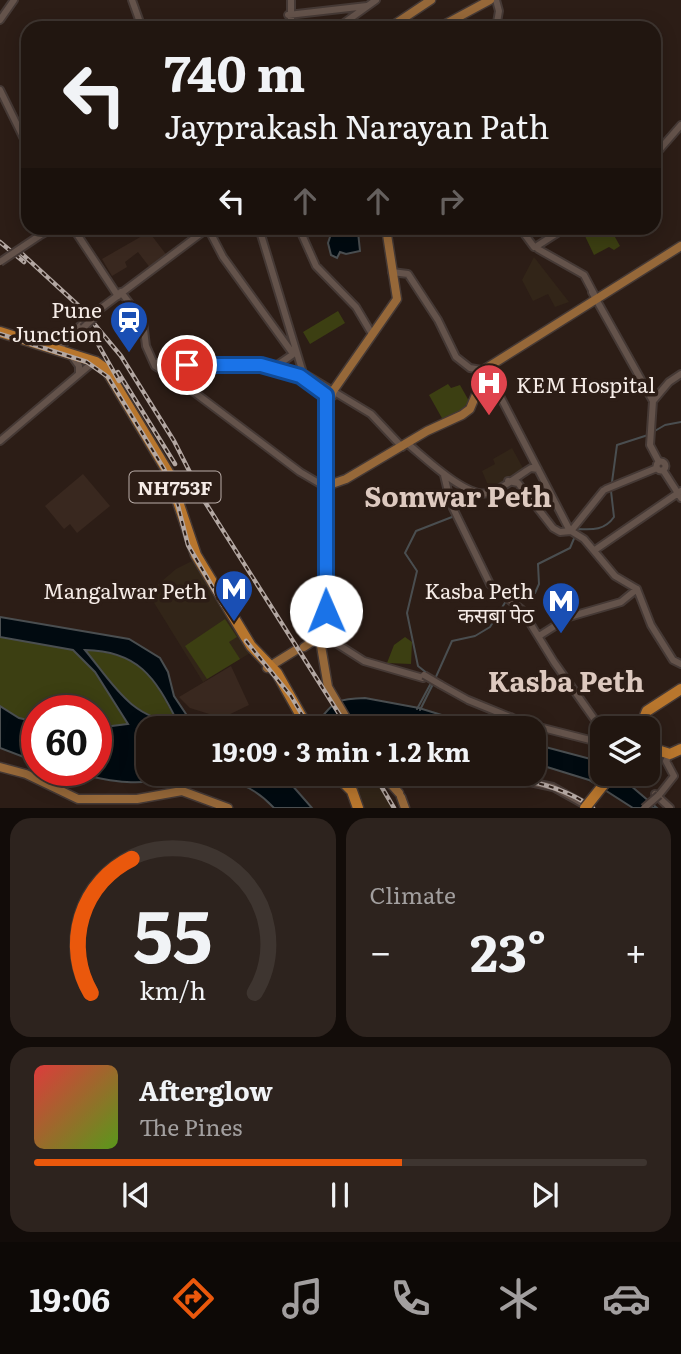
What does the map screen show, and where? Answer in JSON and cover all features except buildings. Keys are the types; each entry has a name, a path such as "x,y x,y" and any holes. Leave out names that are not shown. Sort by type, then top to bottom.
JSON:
{"highway":[{"name":"NH753F","path":"0,334 96,362 106,369 168,472 192,549 222,601"},
{"name":"NH753F","path":"58,352 103,371 162,465 174,493 190,550 256,653 273,669 299,716"},
{"name":"NH753F","path":"273,669 294,707"},
{"path":"645,716 647,711 681,689"},
{"path":"660,751 670,754 681,749"},
{"path":"346,786 352,791 356,808"},
{"path":"584,802 600,786"}],"main road":[{"path":"0,20 14,0"},
{"path":"132,0 140,21"},
{"path":"290,0 290,21"},
{"path":"290,15 357,10 376,0"},
{"path":"400,21 431,0"},
{"path":"451,21 490,0"},
{"path":"496,0 499,11 497,21"},
{"path":"349,21 357,10"},
{"path":"340,12 343,21"},
{"path":"0,90 21,133"},
{"path":"661,148 679,129"},
{"path":"0,260 37,235"},
{"path":"78,235 143,321 146,346 154,362 170,370 325,486"},
{"path":"120,293 134,286 200,235"},
{"path":"58,352 82,326 120,293 200,235"},
{"path":"211,235 223,257 286,337 302,375"},
{"path":"261,235 286,337 302,375"},
{"path":"302,235 312,260 360,311 371,334"},
{"path":"344,716 330,694 321,636 326,611 327,405 395,299 394,273 386,235"},
{"path":"526,235 536,247 584,275 653,401"},
{"path":"536,247 554,235"},
{"path":"325,486 342,480 468,410 478,372 595,298 681,248"},
{"path":"394,273 408,274 438,320 456,357 478,372 497,394 573,533 594,550 615,576 637,589 664,646 673,660 681,664"},
{"path":"273,368 292,355"},
{"path":"74,359 79,366 79,374"},
{"path":"0,441 91,364"},
{"path":"170,370 232,364 273,368 302,375 371,414 405,446 444,475 469,490 483,494 534,466"},
{"path":"594,550 680,494 659,469 650,446 650,433 653,401 669,382 681,374"},
{"path":"325,486 332,394"},
{"path":"573,533 608,489 659,469"},
{"path":"444,475 451,504 472,553 490,584 522,610 593,716"},
{"path":"518,483 519,475"},
{"path":"508,481 518,483 553,528 560,532 573,533"},
{"path":"539,636 569,617 616,604 637,589"},
{"path":"627,597 640,598"},
{"path":"321,636 366,658 423,677 498,716"},
{"path":"321,636 335,643"},
{"path":"321,636 335,643"},
{"path":"273,669 321,636"},
{"path":"546,730 590,740"},
{"path":"546,732 584,738"},
{"path":"646,808 662,794 674,776 666,761 670,754"},
{"path":"0,767 33,777 78,799 138,799 183,791 231,808"},
{"path":"546,782 554,784 591,808"},
{"path":"392,786 400,795 405,808"},
{"path":"544,786 597,808"},
{"path":"662,794 670,808"},
{"path":"577,808 584,802"}],"shaded area":[{"path":"144,235 151,235 168,257 151,269 138,252 125,262 127,267 112,276 102,259"},
{"path":"331,235 358,235 360,251 346,254 340,252 337,258 331,255 328,243"},
{"path":"534,257 569,302 555,307 548,294 533,301 522,280"},
{"path":"512,448 524,470 490,490 482,471 495,464 493,459"},
{"path":"83,474 110,506 77,533 70,524 64,529 45,506"},
{"path":"192,561 250,653 203,682 148,593 176,569"},
{"path":"0,617 129,639 160,658 168,672 174,696 187,716 174,716 152,679 132,661 119,655 85,650 124,697 135,707 153,716 136,716 136,782 112,780 112,726 128,724 95,672 73,650 0,637"},
{"path":"231,666 249,705 226,716 216,716 190,708 179,697"},
{"path":"365,698 445,716 323,716 333,705 344,700"},
{"path":"0,706 21,718 21,756 0,748"},
{"path":"546,747 590,759 589,780 546,767"},
{"path":"244,786 293,786 312,808 274,808 257,793"},
{"path":"350,786 379,786 392,808 360,808"},
{"path":"598,786 631,786 657,808 633,808"}],"green space":[{"path":"614,235 620,246 614,250 609,247 594,255 585,236"},
{"path":"338,311 345,323 310,344 303,332"},
{"path":"448,384 451,388 460,385 469,401 461,412 443,420 429,395"},
{"path":"225,619 237,637 229,642 240,659 207,679 185,646"},
{"path":"0,637 73,650 95,672 109,695 21,695 21,718 0,706"},
{"path":"405,637 412,642 411,664 387,663 394,645"},
{"path":"84,649 134,662 151,678 174,716 154,716 147,713 135,706"},
{"path":"112,699 128,725 112,726"}],"waterway":[{"path":"653,432 665,425 681,422"},
{"path":"612,482 617,445 648,435"},
{"path":"423,461 443,478"},
{"path":"511,598 535,593 539,584 538,564 570,548 578,529 598,528 614,517 611,491"},
{"path":"433,678 418,666 407,613 417,571 405,553 416,531 452,517 453,513"},
{"path":"435,679 452,641 475,636 490,627 506,601"},
{"path":"417,709 431,683"},
{"path":"420,710 433,684"}],"railway":[{"path":"0,242 24,262"},
{"path":"20,252 80,307 121,356 174,441 205,502 340,716"},
{"path":"90,330 119,381"},
{"path":"0,334 87,362 108,377 164,469 175,494 188,545 223,605"},
{"path":"118,372 175,464"},
{"path":"246,641 291,696 303,716"},
{"path":"381,786 394,808"},
{"path":"546,786 568,793 593,808"}],"place":[{"name":"Pune Junction","path":"129,354"},
{"name":"KEM Hospital","path":"489,417"},
{"name":"Mangalwar Peth","path":"234,623"},
{"name":"Kasba Peth कसबा पेठ","path":"561,635"}],"district":[{"name":"Somwar Peth","path":"458,495"},
{"name":"Kasba Peth","path":"566,680"}],"route":[{"path":"187,365 261,365 300,376 326,395 326,611"}]}
